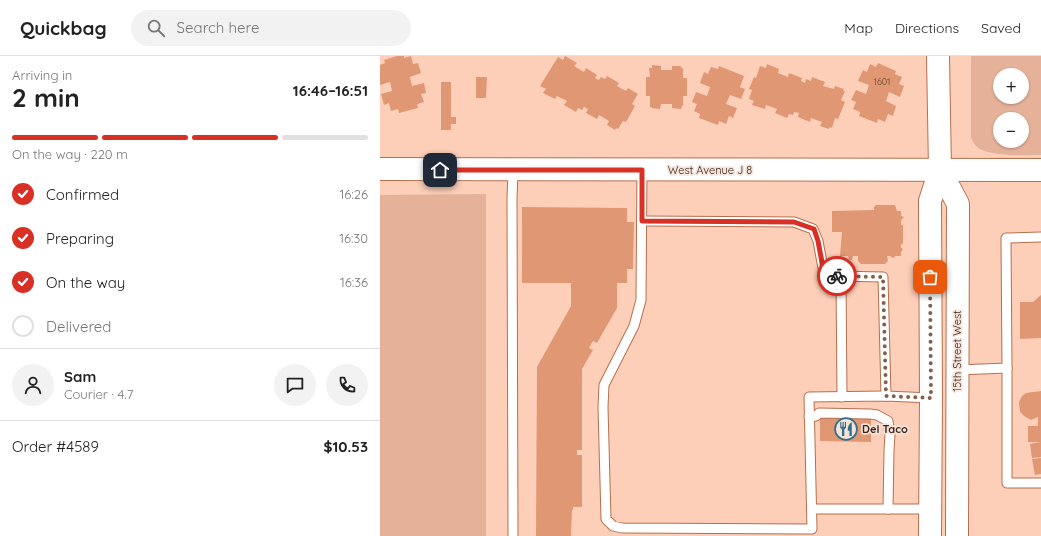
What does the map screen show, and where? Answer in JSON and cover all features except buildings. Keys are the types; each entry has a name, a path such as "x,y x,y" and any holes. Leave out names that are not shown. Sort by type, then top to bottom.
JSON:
{"street":[{"name":"15th Street West","path":"930,536 930,201 940,170 938,56"},
{"name":"West Avenue J 8","path":"380,170 1041,170"},
{"name":"15th Street West","path":"940,170 958,204 957,536"},
{"path":"931,398 946,428 949,507 957,513"}],"lane":[{"path":"512,536 513,170"},
{"path":"642,170 640,300 634,326 604,385 603,407 606,519 613,526 622,528 812,533 809,397 886,396 931,398"},
{"path":"642,221 794,222 814,229 823,268 834,276 883,277 886,396"},
{"path":"1041,237 1006,238 1007,482 1041,482"},
{"path":"841,277 842,396"},
{"path":"957,370 1007,368"},
{"path":"809,417 816,416 819,413 870,414 877,415 888,420 890,434 888,509"},
{"path":"812,509 929,509"}],"shaded area":[{"path":"971,56 1041,56 1041,155 997,154 981,150 971,138"},
{"path":"486,194 486,536 380,536 380,195"}],"way so far":[{"path":"837,276 883,277 886,396 931,398 930,277"}],"place":[{"name":"Del Taco","path":"846,429"}],"route":[{"path":"440,170 642,170 642,221 794,222 814,229 823,268 834,276 837,276"}]}
